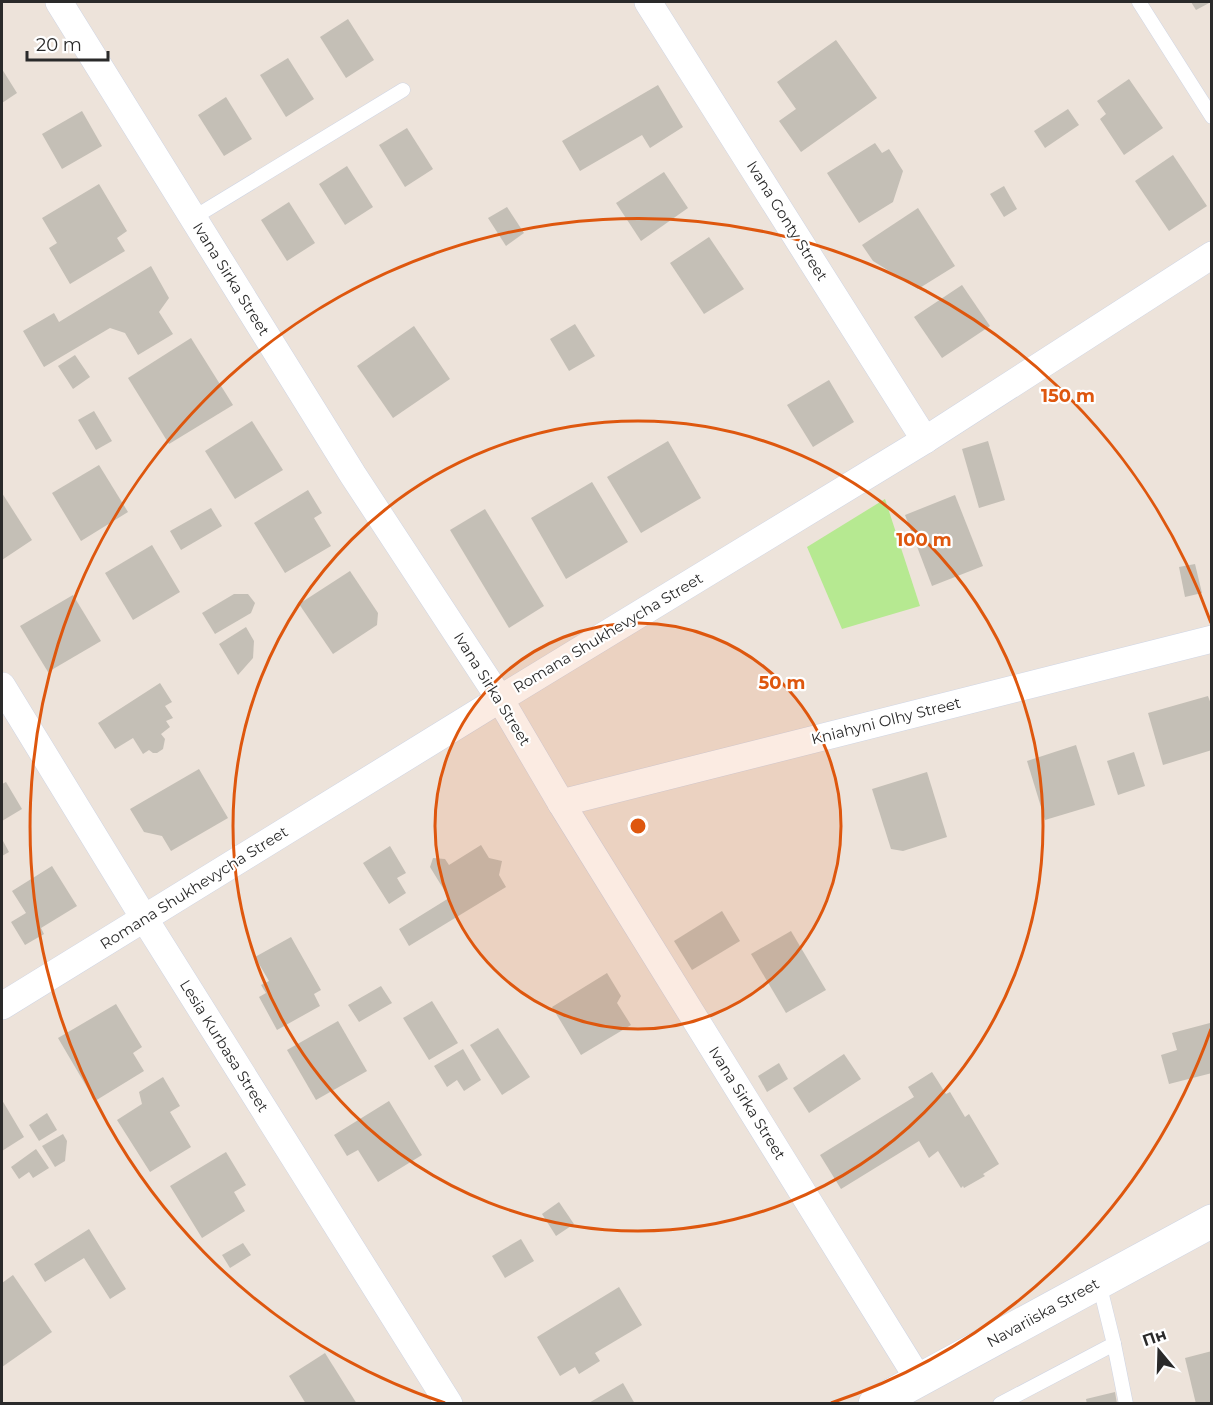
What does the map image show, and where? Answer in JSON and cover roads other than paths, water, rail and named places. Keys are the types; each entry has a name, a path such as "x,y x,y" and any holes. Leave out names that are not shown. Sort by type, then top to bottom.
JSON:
{"street":[{"name":"Ivana Sirka Street","path":"59,2 353,476 500,699 561,803 919,1380"},
{"name":"Ivana Gonty Street","path":"648,2 925,440"},
{"name":"Romana Shukhevycha Street","path":"2,1006 925,440 1212,255"},
{"name":"Kniahyni Olhy Street","path":"561,803 1212,639"},
{"name":"Lesia Kurbasa Street","path":"2,686 144,918 449,1404"},
{"name":"Navariiska Street","path":"875,1404 1212,1221"}],"lane":[{"path":"1139,2 1212,117"},
{"path":"193,218 403,90"},
{"path":"1099,1282 1126,1404"},
{"path":"1000,1404 1114,1344"}]}
